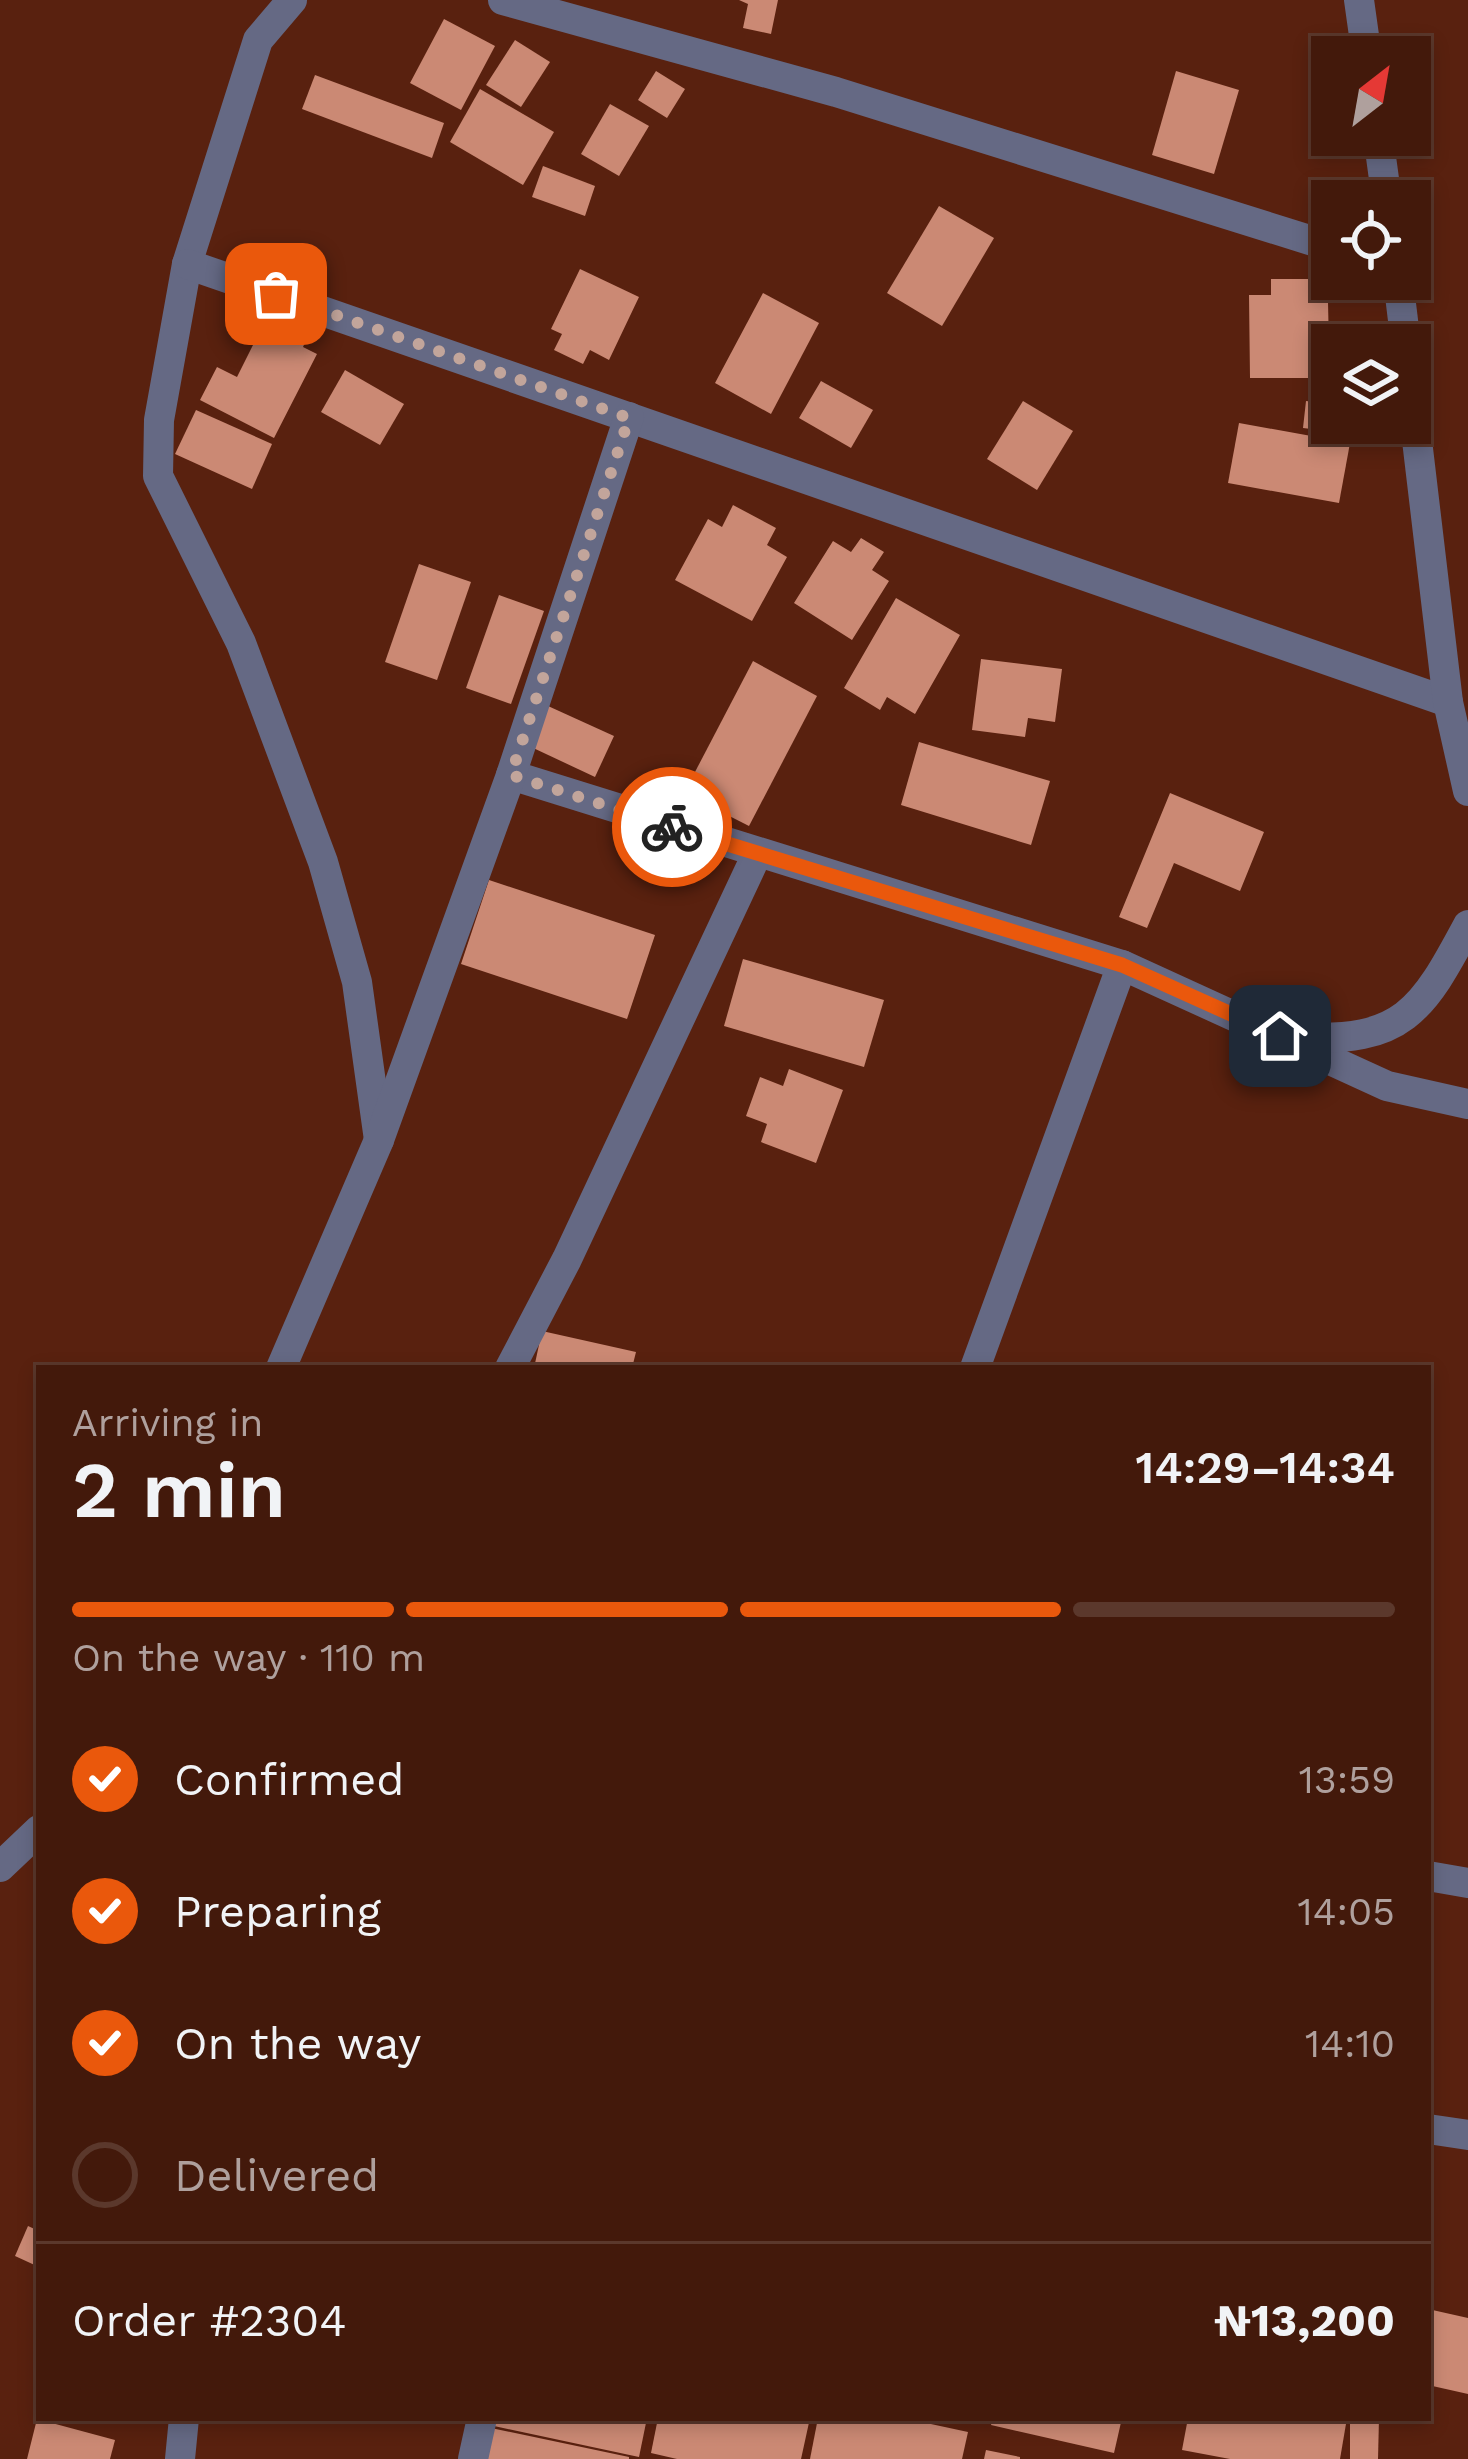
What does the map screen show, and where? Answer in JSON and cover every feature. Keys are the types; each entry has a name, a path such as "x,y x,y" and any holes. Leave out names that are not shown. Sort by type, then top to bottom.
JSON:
{"street":[{"path":"292,0 258,40 187,263 159,420 158,476 241,643 322,862 357,982 379,1140"},
{"path":"503,0 836,92 1311,240"},
{"path":"1359,0 1364,36"},
{"path":"187,263 1448,702"},
{"path":"282,1365 379,1140 511,775 629,418"},
{"path":"1417,444 1448,702 1468,791"},
{"path":"511,775 1122,965 1387,1086 1468,1104"},
{"path":"512,1365 567,1259 757,854"},
{"path":"1280,1036 1338,1039 1382,1030 1404,1018 1430,994 1468,925"},
{"path":"976,1365 1122,965"},
{"path":"0,1868 36,1833"},
{"path":"1431,1877 1468,1883"},
{"path":"1431,2129 1468,2135"},
{"path":"180,2459 184,2421"},
{"path":"472,2459 481,2421"}],"building":[{"path":"739,0 778,0 771,34 743,28 748,4"},
{"path":"444,19 495,46 461,110 410,83"},
{"path":"515,40 550,62 521,107 486,85"},
{"path":"656,71 685,89 667,118 638,100"},
{"path":"1176,71 1239,90 1214,174 1152,155"},
{"path":"315,75 444,123 432,158 302,109"},
{"path":"480,89 554,132 523,185 450,142"},
{"path":"610,104 649,126 619,176 581,154"},
{"path":"543,166 595,186 585,216 532,197"},
{"path":"939,206 994,238 942,326 887,293"},
{"path":"580,269 639,297 609,360 590,350 583,364 554,350 562,334 551,329"},
{"path":"1271,279 1311,279 1311,300 1328,302 1328,324 1311,324 1311,378 1250,378 1249,295 1271,295"},
{"path":"763,293 819,323 771,414 715,383"},
{"path":"262,327 284,338 290,327 308,336 303,347 317,354 274,438 200,400 217,367 237,377"},
{"path":"345,370 404,404 380,445 321,412"},
{"path":"821,381 873,410 851,448 799,418"},
{"path":"1023,401 1073,431 1037,490 987,459"},
{"path":"1306,401 1311,402 1311,429 1303,428"},
{"path":"196,410 272,444 252,489 175,454"},
{"path":"1239,423 1311,436 1311,444 1350,444 1339,503 1228,483"},
{"path":"733,505 776,528 767,545 787,557 752,621 675,580 708,519 722,527"},
{"path":"861,538 884,552 872,570 889,581 852,640 794,603 833,541 851,552"},
{"path":"419,564 471,582 437,680 385,662"},
{"path":"499,595 544,611 511,704 466,688"},
{"path":"896,598 960,635 915,714 887,697 880,710 844,688"},
{"path":"981,659 1062,669 1055,722 1028,718 1025,737 972,730"},
{"path":"753,661 817,696 749,826 684,793"},
{"path":"548,706 614,736 595,777 529,746"},
{"path":"919,742 1050,781 1031,845 901,805"},
{"path":"1170,793 1264,832 1240,891 1174,863 1147,928 1119,917"},
{"path":"489,880 655,935 627,1019 461,964"},
{"path":"743,959 884,1000 864,1067 724,1026"},
{"path":"789,1069 843,1090 816,1163 761,1142 767,1124 746,1116 760,1077 783,1086"},
{"path":"542,1331 636,1352 633,1365 535,1365"},
{"path":"28,2226 36,2230 36,2266 15,2256"},
{"path":"1431,2310 1468,2318 1468,2394 1431,2386"},
{"path":"36,2421 115,2440 110,2459 27,2459"},
{"path":"495,2421 646,2421 639,2457 494,2426"},
{"path":"657,2421 809,2421 801,2459 677,2459 651,2453"},
{"path":"817,2421 917,2421 968,2432 962,2459 810,2459"},
{"path":"992,2421 1121,2421 1114,2453 991,2425"},
{"path":"1187,2421 1346,2421 1340,2459 1230,2459 1182,2450"},
{"path":"1350,2421 1379,2421 1378,2459 1350,2459"},
{"path":"491,2428 629,2457 629,2459 484,2459"},
{"path":"986,2450 1020,2457 1020,2459 984,2459"}],"way so far":[{"path":"276,294 629,418 511,775 672,827"}],"route":[{"path":"672,827 1122,965 1280,1036"}]}
